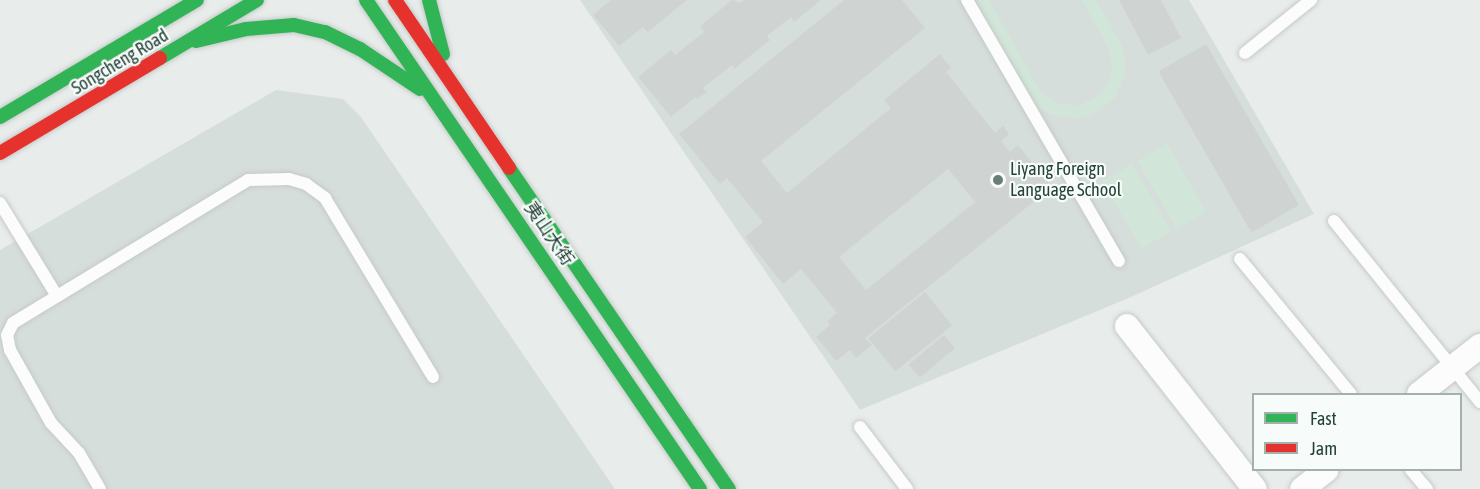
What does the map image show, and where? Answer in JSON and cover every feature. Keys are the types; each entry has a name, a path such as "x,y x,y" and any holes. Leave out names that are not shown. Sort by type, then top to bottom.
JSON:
{"main road":[{"path":"154,25 174,0"},
{"name":"Songcheng Road","path":"0,117 197,0"},
{"name":"Songcheng Road","path":"0,153 257,0"},
{"name":"夷山大街","path":"366,0 700,489"},
{"name":"夷山大街","path":"395,0 729,489"},
{"path":"429,0 455,87"},
{"path":"183,45 218,34 294,25 325,32 360,49 434,99"}],"street":[{"path":"1127,326 1255,489"},
{"path":"1420,393 1480,346"},
{"path":"1306,488 1325,471"}],"lane":[{"path":"967,0 1119,261"},
{"path":"1245,53 1311,0"},
{"path":"100,489 79,453 51,423 10,350 8,335 13,323 248,180 289,179 306,184 324,198 433,377"},
{"path":"0,203 57,296"},
{"path":"1334,221 1480,402"},
{"path":"1240,258 1350,393"},
{"path":"860,427 908,489"},
{"path":"1412,471 1427,489"}],"shaded area":[{"name":"Liyang Foreign Language School","path":"580,0 1189,0 1314,214 1131,297 860,410"},
{"path":"276,90 343,99 361,117 615,489 0,489 0,250"}],"green space":[{"path":"975,0 989,0 1040,91 1056,103 1077,106 1096,98 1109,82 1112,71 1110,51 1082,0 1096,0 1122,46 1125,60 1125,74 1114,99 1092,115 1079,118 1052,115 1040,108 1030,99"},
{"path":"1167,144 1206,212 1177,229 1138,161"},
{"path":"1132,164 1171,232 1142,249 1103,181"}],"building":[{"path":"611,0 687,0 648,32 643,27 619,46 593,15"},
{"path":"732,0 740,3 744,0 821,0 794,22 791,17 767,36 770,40 734,69 732,65 703,88 707,92 697,99 695,97 671,117 638,77 671,50 675,55 704,32 700,26"},
{"path":"844,0 902,0 925,28 761,161 787,193 891,108 884,100 940,54 951,68 946,72 995,133 1003,126 1009,134 1001,141 1010,152 1018,145 1052,187 865,338 872,345 856,358 850,350 836,361 816,337 830,325 827,321 837,313 801,269 783,284 745,237 763,222 727,178 720,184 679,134","holes":["948,169 975,202 866,290 839,257"]},
{"path":"1119,0 1161,0 1181,38 1148,55"},
{"path":"1206,44 1299,205 1251,233 1158,72"},
{"path":"925,292 952,325 895,371 868,338"},
{"path":"944,335 955,348 920,378 909,365"}],"traffic: fast":[{"path":"0,117 197,0"},
{"path":"160,58 257,0"},
{"path":"366,0 700,489"},
{"path":"429,0 443,54"},
{"path":"196,41 246,29 294,25 325,32 360,49 420,89"},
{"path":"509,168 729,489"}],"traffic: jam":[{"path":"395,0 509,168"},
{"path":"0,153 160,58"}],"place":[{"name":"Liyang Foreign Language School","path":"998,180"}]}
